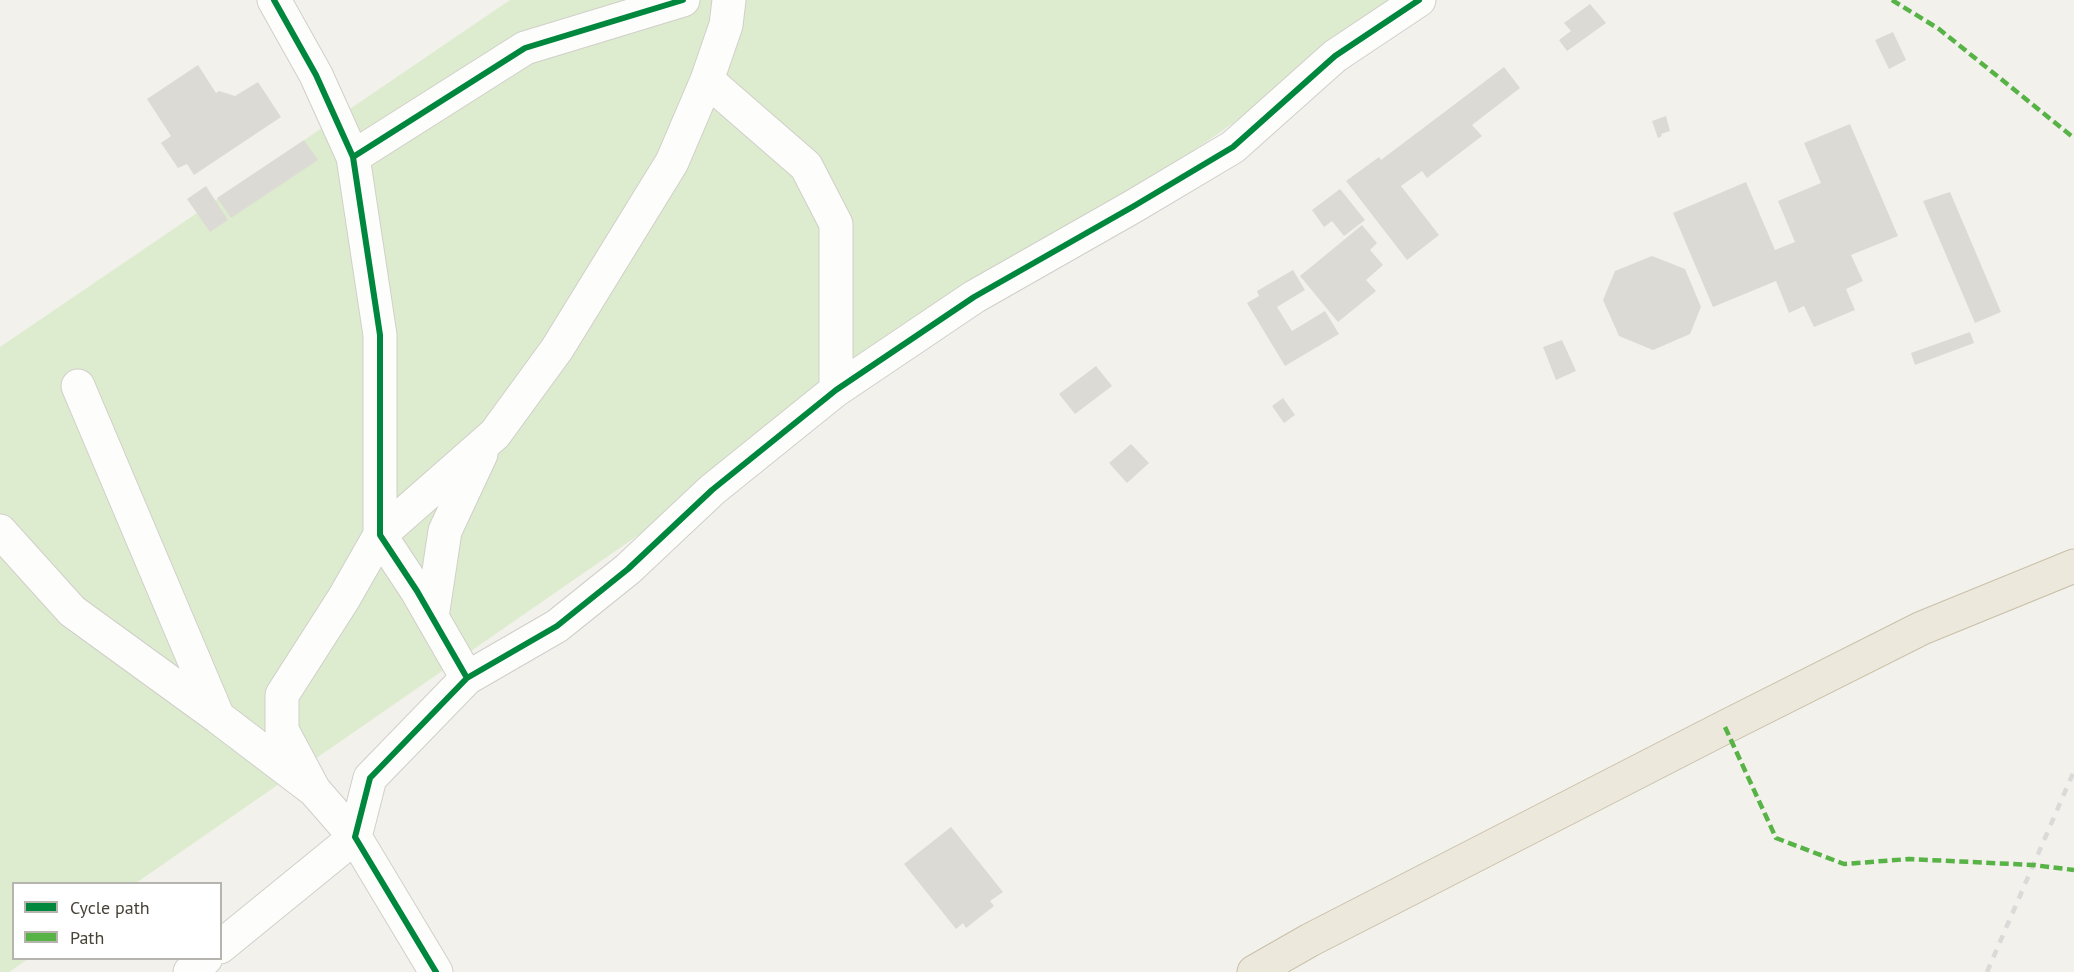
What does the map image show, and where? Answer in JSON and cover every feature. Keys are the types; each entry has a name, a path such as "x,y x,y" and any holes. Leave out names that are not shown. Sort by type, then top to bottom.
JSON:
{"highway":[{"path":"1254,972 1310,940 1922,628 2074,566"}],"street":[{"path":"274,0 316,75 353,157 380,335 380,536 468,678"},
{"path":"353,157 525,48 683,0"},
{"path":"314,790 282,730 282,695 344,598 380,536 495,434 557,348 672,162 707,80 726,25 729,0"},
{"path":"222,945 355,837 370,778 468,678 557,626 628,569 712,490 836,390 974,297 1233,147 1335,56 1419,0"},
{"path":"707,80 806,166 836,224 836,390"},
{"path":"78,386 218,717"},
{"path":"432,617 445,531 488,440"},
{"path":"0,531 72,611 314,790 355,837 436,972"},
{"path":"190,972 204,960"}],"green space":[{"path":"510,0 1411,0 137,882 12,882 12,960 27,960 9,972 0,972 0,347"}],"building":[{"path":"1590,4 1606,23 1567,51 1559,40 1571,31 1564,23"},
{"path":"1893,32 1906,60 1889,69 1875,40"},
{"path":"198,65 216,93 219,91 235,96 258,82 281,117 194,175 187,164 178,168 161,143 171,136 147,99"},
{"path":"1504,67 1520,88 1472,125 1482,136 1427,178 1422,171 1401,186 1439,235 1407,260 1346,181 1379,157 1381,160"},
{"path":"1666,116 1670,131 1661,134 1662,136 1658,138 1652,121"},
{"path":"1850,124 1898,236 1851,255 1863,281 1846,289 1855,310 1814,327 1804,306 1789,313 1776,281 1713,307 1673,213 1746,182 1775,250 1795,242 1778,201 1821,183 1804,143"},
{"path":"304,140 318,160 231,218 217,198"},
{"path":"206,186 228,220 210,232 187,199"},
{"path":"1340,189 1365,220 1344,236 1332,221 1324,227 1312,210"},
{"path":"1950,192 2001,312 1975,323 1923,201"},
{"path":"1362,225 1377,243 1370,250 1383,265 1366,280 1376,291 1338,322 1300,276"},
{"path":"1652,256 1685,269 1701,307 1690,334 1653,350 1619,336 1603,300 1615,271"},
{"path":"1293,270 1305,290 1277,307 1292,331 1325,311 1339,334 1285,366 1247,303 1259,296 1257,291"},
{"path":"1970,332 1974,343 1915,365 1911,353"},
{"path":"1562,340 1576,371 1556,380 1543,347"},
{"path":"1096,366 1112,386 1075,414 1059,394"},
{"path":"1283,398 1295,415 1284,423 1272,406"},
{"path":"1131,444 1149,463 1127,483 1109,463"},
{"path":"951,827 1003,892 990,901 994,906 966,928 963,923 956,929 904,864"}],"railway":[{"path":"1987,972 2074,771"}],"marked path":[{"path":"1892,0 1939,29 2074,138"},
{"path":"1725,727 1776,838 1844,864 1909,859 2033,865 2074,870"}],"cycle path":[{"path":"274,0 316,75 353,157 380,335 380,535 417,591 467,678 370,778 355,837 436,972"},
{"path":"353,157 525,48 683,0"},
{"path":"467,678 557,626 628,569 712,490 836,390 974,297 1233,147 1335,56 1419,0"}]}
